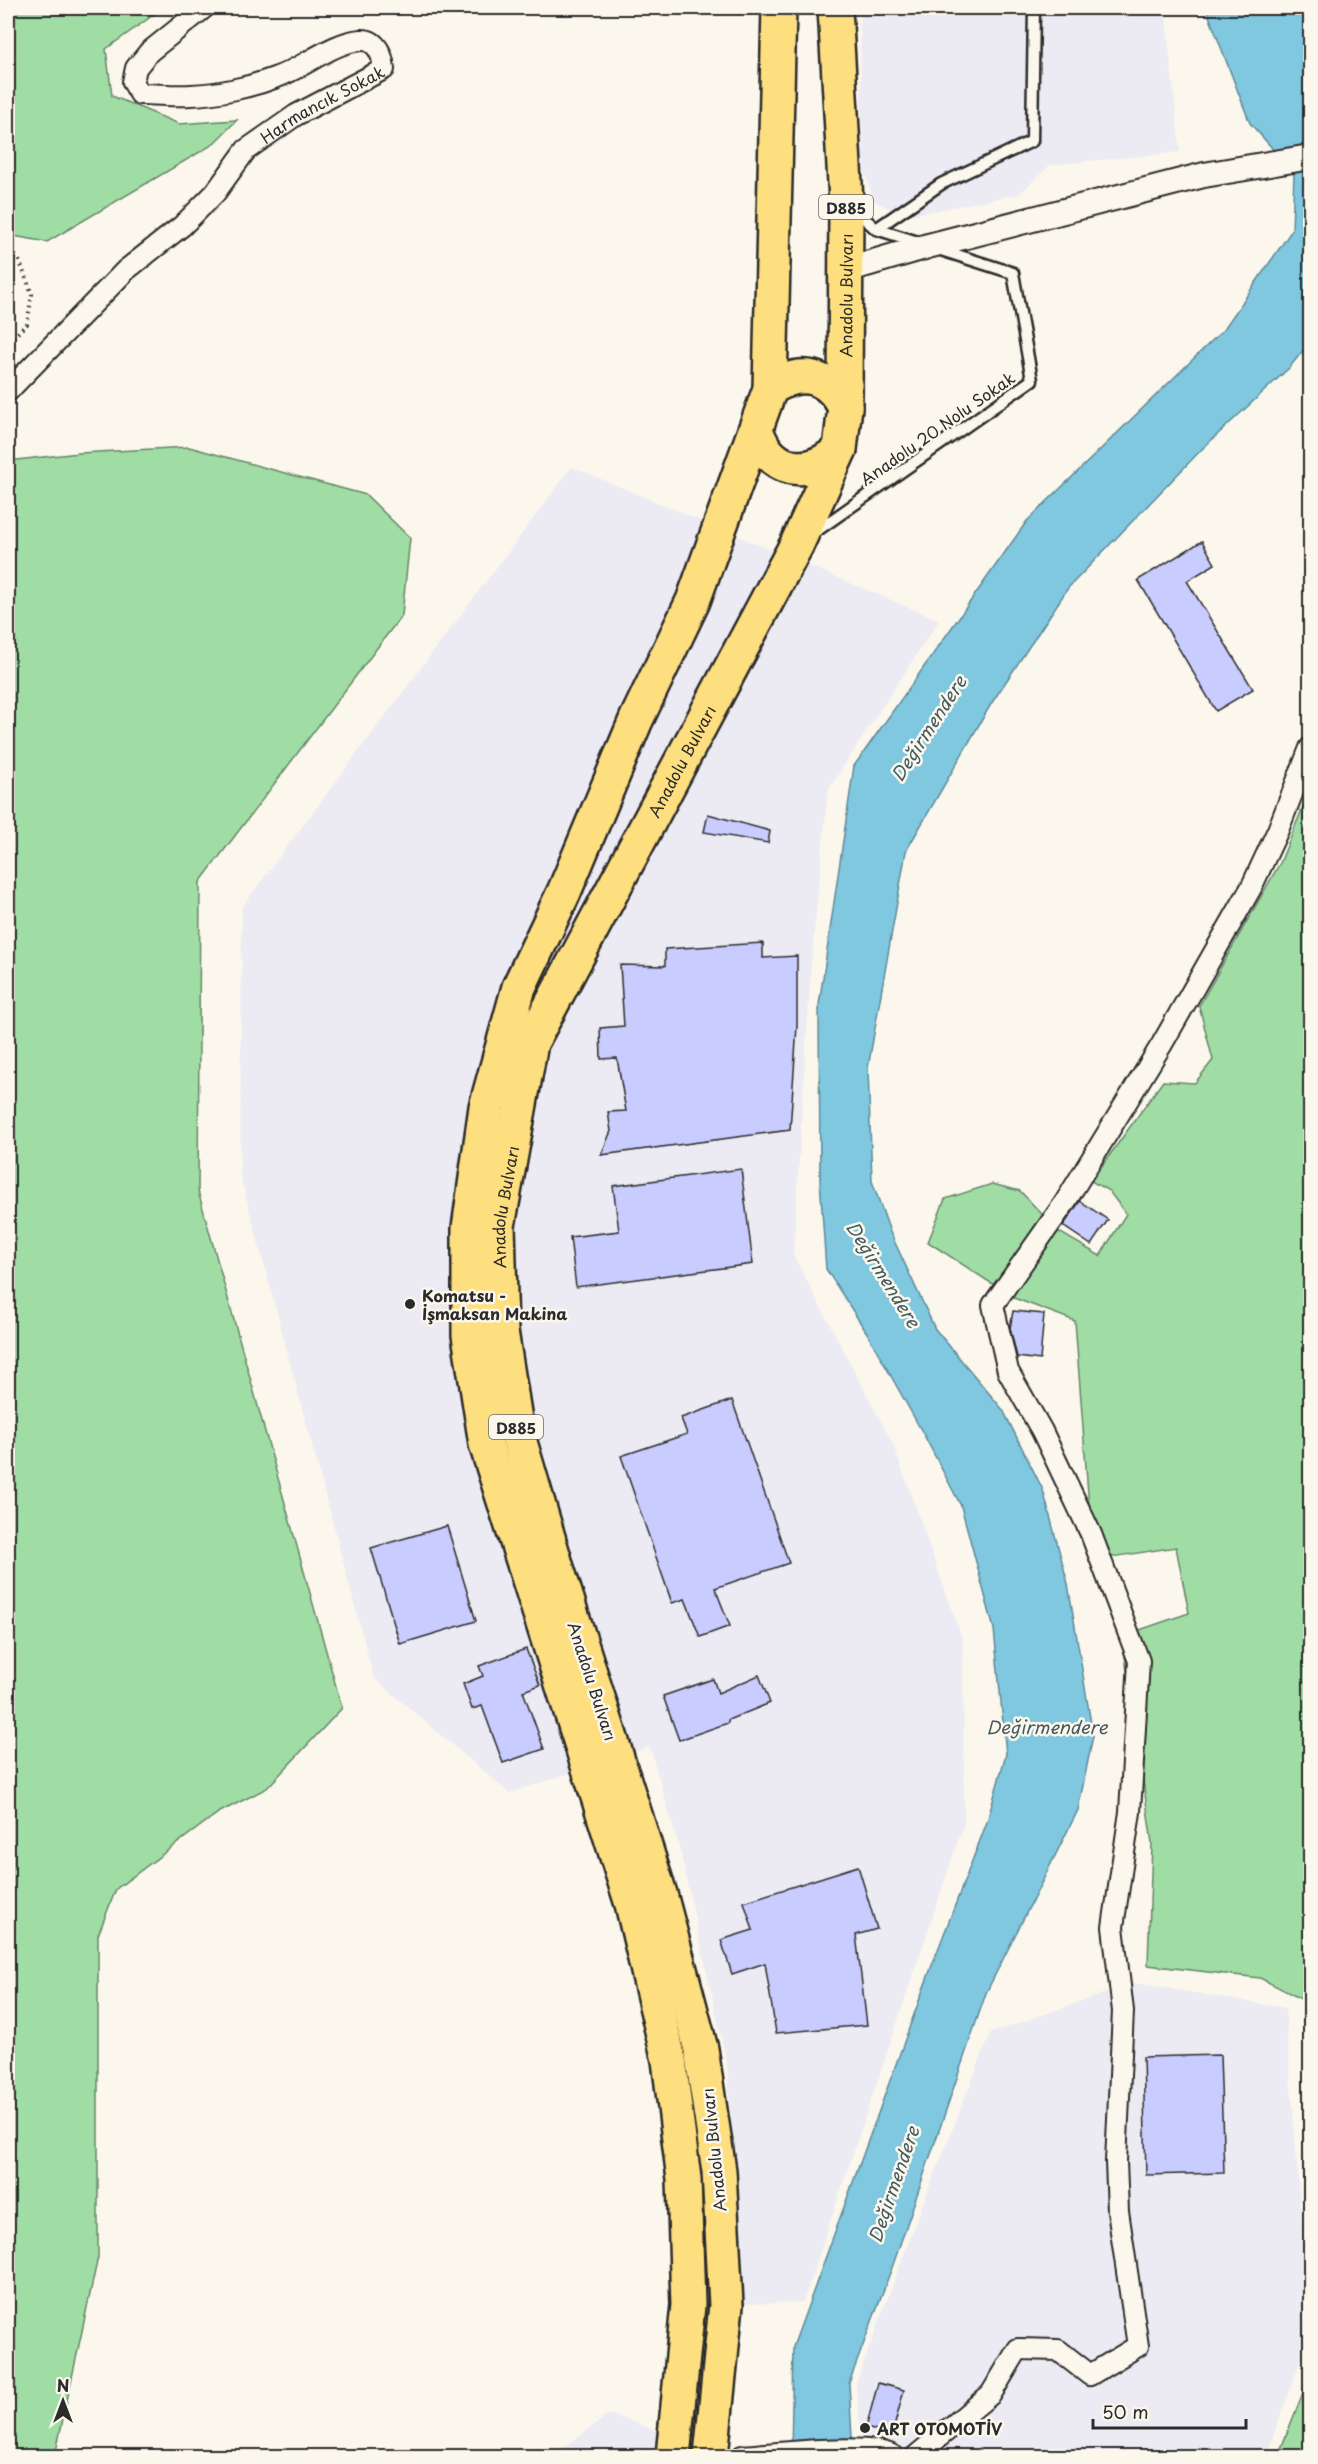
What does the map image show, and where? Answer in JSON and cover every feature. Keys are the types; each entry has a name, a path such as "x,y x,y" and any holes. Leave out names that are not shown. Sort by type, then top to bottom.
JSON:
{"highway":[{"name":"Anadolu Bulvarı","path":"673,2457 688,2305 684,2180 669,2060 632,1904 486,1444 469,1335 469,1228 486,1107 519,987 564,892 636,720 693,601 770,388 779,8"},
{"name":"Anadolu Bulvarı","path":"711,2457 726,2305 719,2171 701,2049 660,1894 557,1568 517,1432 501,1331 498,1226 531,1043 796,544 840,449 845,406 846,201 835,8"},
{"path":"770,388 790,378 813,377 826,383 838,393 845,406"},
{"path":"756,429 760,444 770,456 783,465 799,469 814,467 829,460 840,449"}],"street":[{"name":"Harmancık Sokak","path":"8,391 126,270 182,226 215,192 246,150 296,115 384,69 383,56 374,44 362,40 335,48 277,77 240,87 191,95 140,94 133,82 136,68 149,52 204,8"},
{"path":"846,270 928,246 1204,175 1311,157"},
{"path":"916,2457 992,2394 1018,2349 1058,2350 1090,2375 1138,2346 1118,2211 1116,2162 1123,2011 1113,1928 1131,1812 1139,1661 1091,1534 1042,1431 1008,1371 993,1305 1064,1204 1162,1044 1251,888 1278,830 1311,748"},
{"path":"742,2457 863,2449 887,2451 893,2457"}],"lane":[{"path":"876,229 941,184 1032,141 1034,8"},
{"name":"Anadolu 20 Nolu Sokak","path":"796,544 1032,380 1013,273 876,229 846,201"}],"path":[{"path":"8,256 19,260 32,294 27,324 8,342"}],"shaded area":[{"path":"860,8 1165,8 1180,152 1050,165 1019,194 906,216 874,201 862,163"},
{"path":"572,467 939,620 828,790 811,965 793,1255 893,1444 963,1641 964,1823 803,2302 743,2304 727,2063 680,1850 650,1747 509,1793 374,1678 240,1174 242,907"},
{"path":"1134,1983 1285,2008 1310,2334 1266,2456 863,2456 856,2384 922,2206 991,2033"},
{"path":"610,2414 726,2456 552,2456"}],"green space":[{"path":"8,8 163,8 106,49 112,96 179,124 237,120 212,145 47,242 8,235"},
{"path":"189,447 366,495 410,538 402,615 200,882 198,1191 342,1708 267,1788 218,1813 116,1889 98,1935 98,2257 55,2456 8,2456 8,461 79,453"},
{"path":"1310,790 1310,2030 1309,2003 1260,1978 1148,1965 1152,1843 1122,1636 1189,1613 1176,1547 1093,1560 1075,1321 1014,1298 928,1242 945,1199 992,1184 1020,1191 1059,1232 1100,1256 1126,1214 1109,1191 1091,1181 1163,1081 1195,1083 1213,1060 1199,1006 1280,863"},
{"path":"1310,2375 1310,2456 1278,2456"}],"water":[{"name":"Değirmendere","path":"1206,8 1310,8 1310,342 1289,368 1203,448 1068,588 991,704 906,851 868,1068 872,1181 890,1232 935,1329 1003,1410 1043,1490 1068,1584 1093,1736 1078,1810 986,1993 894,2262 849,2383 853,2456 791,2456 793,2347 931,1968 987,1822 1006,1754 994,1629 961,1506 867,1333 826,1269 820,1180 819,1005 854,766 1027,521 1224,329 1292,230 1294,173 1250,123"}],"building":[{"path":"1202,541 1215,564 1187,581 1253,689 1216,711 1138,580"},
{"path":"708,814 770,831 768,843 704,832"},
{"path":"763,943 763,958 797,956 797,1026 790,1130 601,1155 611,1131 608,1112 626,1111 617,1058 601,1059 600,1028 624,1026 620,965 665,966 665,949"},
{"path":"741,1169 753,1264 576,1287 570,1237 619,1231 613,1186"},
{"path":"1080,1201 1108,1220 1091,1245 1063,1226"},
{"path":"1013,1311 1044,1314 1040,1360 1017,1357 1010,1328"},
{"path":"732,1400 789,1563 715,1588 730,1626 700,1637 685,1599 672,1603 621,1456 687,1434 681,1418"},
{"path":"447,1526 476,1621 400,1644 371,1548"},
{"path":"526,1649 540,1685 523,1691 544,1749 503,1763 482,1706 472,1709 463,1684 483,1676 479,1666"},
{"path":"759,1675 770,1703 728,1720 728,1723 679,1740 663,1696 713,1679 718,1693"},
{"path":"858,1866 877,1929 856,1935 867,2025 776,2033 765,1963 732,1974 721,1940 753,1930 744,1902"},
{"path":"1220,2055 1224,2173 1146,2175 1143,2057"},
{"path":"878,2383 904,2390 892,2435 866,2428"}],"place":[{"name":"Komatsu - İşmaksan Makina","path":"410,1304"},
{"name":"ART OTOMOTİV","path":"865,2428"}]}
